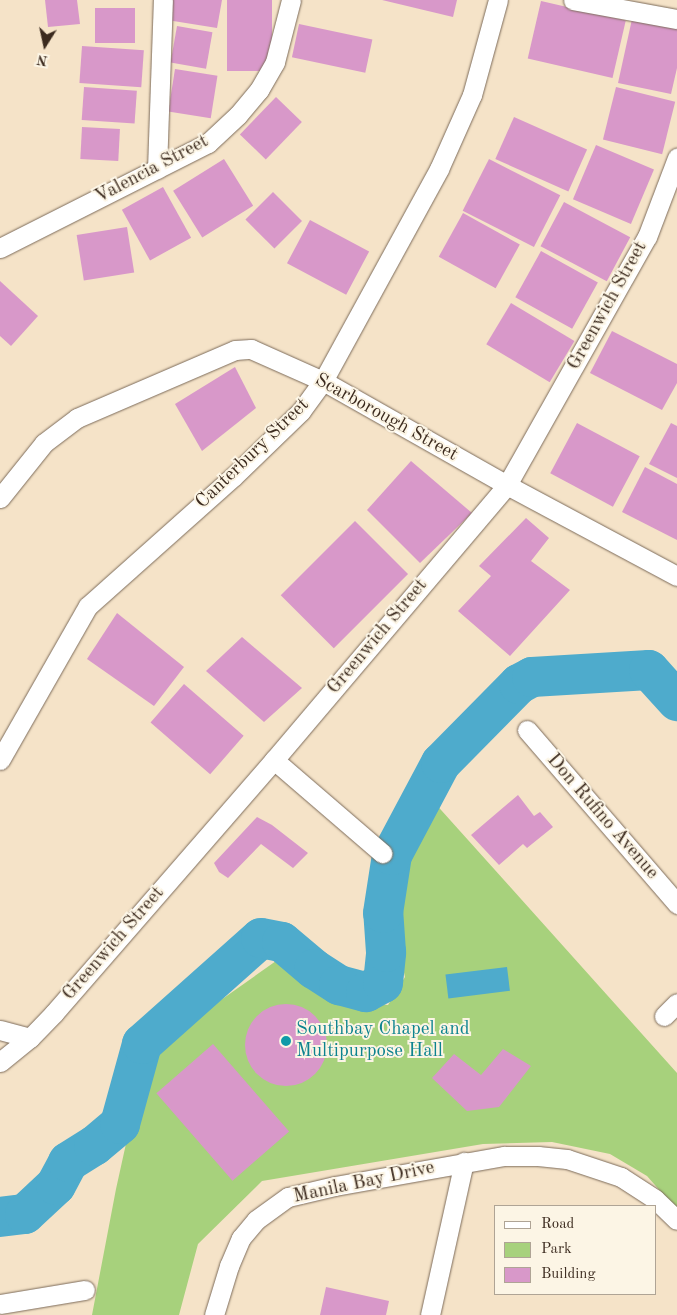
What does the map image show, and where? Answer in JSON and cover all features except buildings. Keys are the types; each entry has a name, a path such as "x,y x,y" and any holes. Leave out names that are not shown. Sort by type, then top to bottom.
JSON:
{"street":[{"path":"157,169 162,0"},
{"name":"Valencia Street","path":"0,248 208,143 238,115 259,90 274,62 291,0"},
{"name":"Canterbury Street","path":"0,760 88,606 260,451 301,411 323,381 439,169 472,95 498,0"},
{"path":"573,0 677,19"},
{"name":"Greenwich Street","path":"0,1062 30,1038 54,1013 274,760 507,485 647,237 677,158"},
{"name":"Scarborough Street","path":"0,498 44,443 78,418 235,350 251,349 323,381 507,485 677,576"},
{"name":"Don Rufino Avenue","path":"527,730 677,904"},
{"path":"274,760 382,853"},
{"path":"0,1030 30,1038"},
{"name":"Manila Bay Drive","path":"214,1315 229,1266 242,1238 256,1220 288,1197 464,1162 504,1156 538,1156 566,1159 594,1166 628,1181 655,1199 677,1220"},
{"path":"430,1315 464,1162"},
{"path":"0,1304 85,1290"}],"green space":[{"path":"433,801 677,1073 677,1210 647,1176 610,1154 552,1142 483,1144 262,1181 198,1244 179,1315 92,1315 116,1189 146,1053 276,961 321,991 354,1002 388,1005 405,977 391,912 412,850"}],"water":[{"path":"507,967 510,991 448,998 445,975"}],"waterway":[{"path":"0,1217 25,1214 56,1185 68,1162 94,1146 120,1124 142,1044 261,938 282,942 314,969 339,985 366,992 383,983 386,952 383,913 392,855 441,763 519,684 532,677 649,670 677,701"}],"place":[{"name":"Southbay Chapel and Multipurpose Hall","path":"286,1041"}]}
